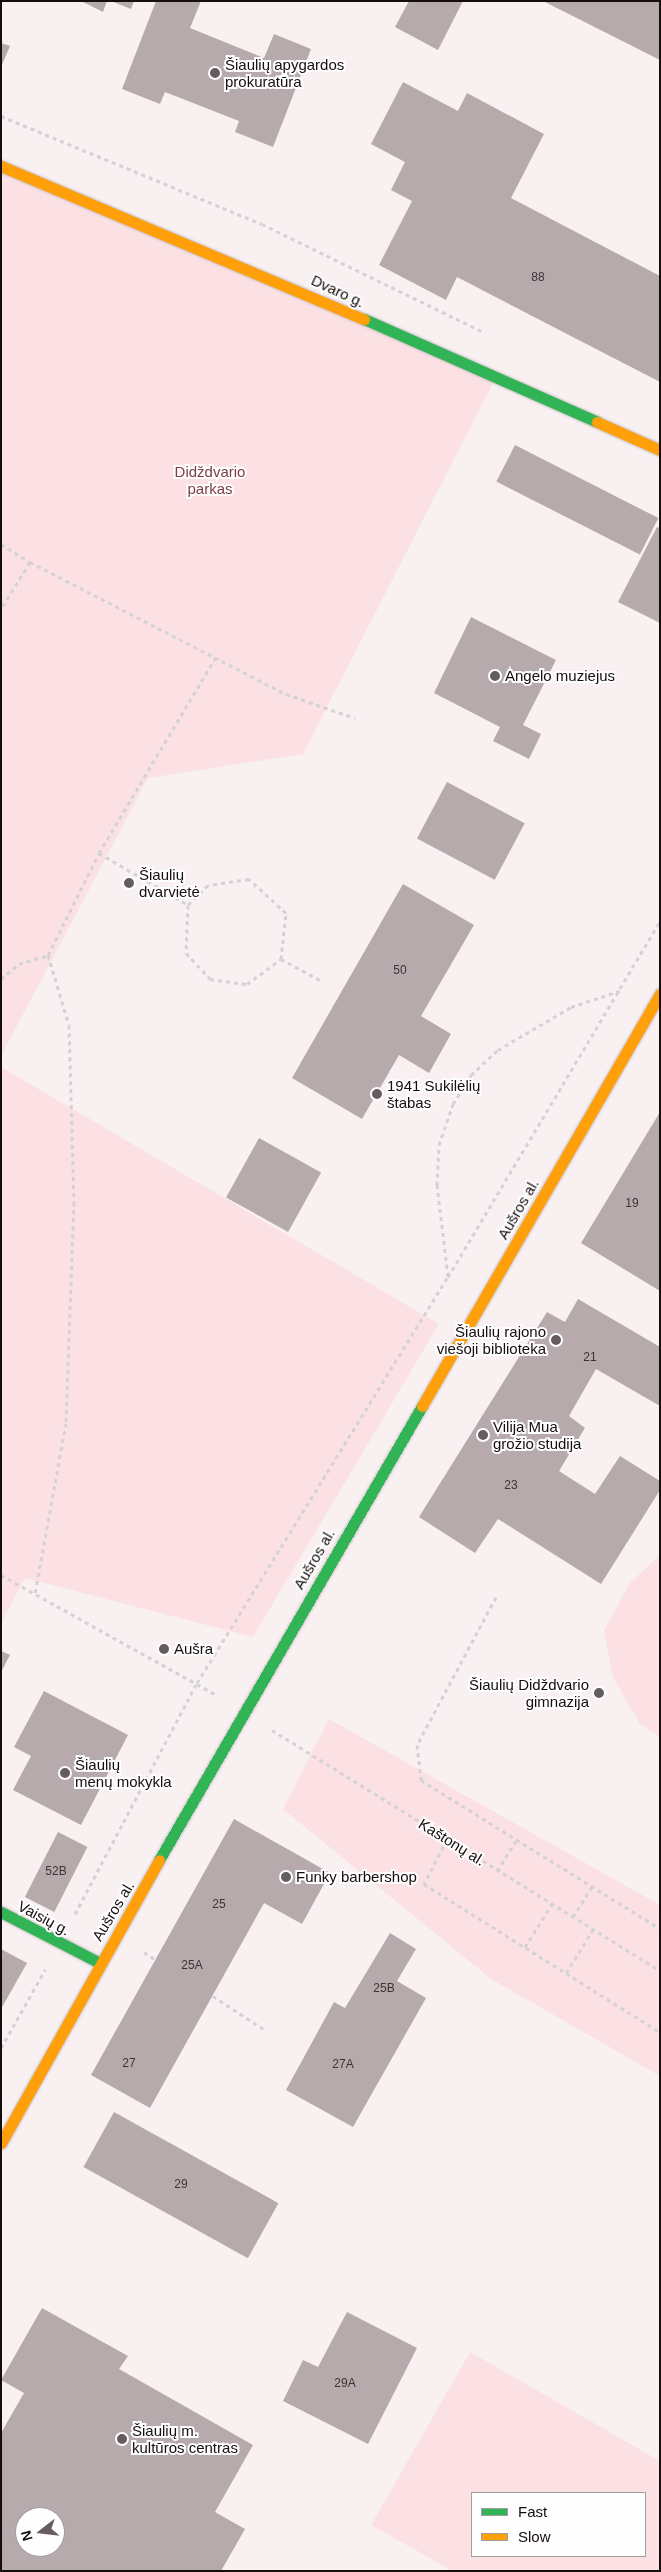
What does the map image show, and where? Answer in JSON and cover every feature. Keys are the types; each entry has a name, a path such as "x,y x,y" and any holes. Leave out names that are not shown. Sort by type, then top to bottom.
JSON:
{"main road":[{"name":"Dvaro g.","path":"1,166 244,265 660,450"},
{"name":"Aušros al.","path":"1,2143 100,1963 660,994"},
{"name":"Vaisių g.","path":"1,1912 100,1963"}],"path":[{"path":"1,116 262,224 485,333"},
{"path":"1,544 30,562 286,694 355,718"},
{"path":"1,609 30,562"},
{"path":"35,1593 66,1423 74,1202 69,1025 48,954 99,853 216,657"},
{"path":"99,853 188,905"},
{"path":"249,879 286,913 281,959 247,984 210,979 186,953 188,905 208,885 249,879"},
{"path":"1,2048 60,1943 197,1683 448,1277 660,922"},
{"path":"1,979 19,964 48,954"},
{"path":"281,959 320,980"},
{"path":"448,1277 437,1184 439,1146 457,1097 471,1075 498,1050 571,1007 620,991"},
{"name":"Kaštonų al.","path":"1,1575 197,1683 660,1971"},
{"path":"496,1597 417,1745 421,1780 660,1929"},
{"path":"447,1839 424,1884 660,2032"},
{"path":"497,1870 516,1840"},
{"path":"573,1918 592,1887"},
{"path":"525,1947 552,1904"},
{"path":"566,1973 593,1930"},
{"path":"213,1996 265,2030"}],"green space":[{"name":"Didždvario parkas","path":"1,166 496,377 303,754 148,778 1,1056"},
{"path":"1,1067 439,1324 253,1637 25,1578 1,1623"},
{"path":"660,1555 660,1737 640,1724 613,1677 604,1630 630,1583"},
{"path":"329,1719 660,1905 660,2076 491,1979 283,1809"},
{"path":"470,2352 660,2461 660,2571 453,2571 371,2525"}],"building":[{"path":"81,1 107,1 103,12"},
{"path":"111,1 134,1 131,9"},
{"name":"Šiaulių apygardos prokuratūra","path":"156,1 201,1 190,28 264,58 274,34 311,49 273,147 235,132 239,121 165,92 160,104 122,89"},
{"path":"409,1 463,1 438,50 395,27"},
{"path":"543,1 660,2 660,60"},
{"path":"1,43 10,46 1,67"},
{"path":"403,82 458,111 467,93 544,134 511,198 660,276 660,382 457,277 446,300 379,265 412,201 391,190 405,162 371,144"},
{"path":"515,445 658,518 640,555 496,482"},
{"path":"657,527 660,528 660,623 618,602"},
{"name":"Angelo muziejus","path":"471,617 556,660 523,725 541,734 529,759 493,741 500,727 434,693"},
{"path":"447,782 525,823 495,880 417,839"},
{"path":"403,884 474,925 421,1016 451,1034 429,1073 399,1055 362,1119 292,1078"},
{"path":"660,1112 660,1291 581,1243"},
{"path":"259,1138 321,1172 288,1232 226,1197"},
{"path":"578,1299 660,1347 660,1406 596,1369 569,1416 585,1428 559,1471 595,1494 620,1456 660,1481 660,1490 601,1584 498,1519 475,1553 419,1517 547,1312 565,1322"},
{"path":"1,1651 10,1655 1,1672"},
{"name":"Šiaulių menų mokykla","path":"44,1691 128,1735 81,1825 13,1790 31,1756 14,1747"},
{"path":"234,1819 330,1873 302,1924 264,1903 150,2108 91,2075"},
{"path":"58,1832 87,1847 54,1912 25,1897"},
{"path":"390,1933 416,1949 397,1981 426,1998 353,2127 286,2090 334,2002 345,2008"},
{"path":"1,1949 27,1963 1,2009"},
{"path":"114,2112 278,2203 248,2258 83,2167"},
{"name":"Šiaulių m. kultūros centras","path":"42,2308 128,2356 119,2369 253,2445 215,2512 245,2529 221,2571 1,2571 1,2433 24,2393 1,2380"},
{"path":"347,2312 417,2348 368,2444 283,2401 303,2360 318,2367"}],"traffic: fast":[{"path":"364,319 597,422"},
{"path":"159,1860 422,1406"},
{"path":"1,1912 100,1963"}],"traffic: slow":[{"path":"1,166 364,319"},
{"path":"597,422 660,450"},
{"path":"422,1406 660,994"},
{"path":"1,2143 159,1860"}],"place":[{"name":"Šiaulių apygardos prokuratūra","path":"215,73"},
{"name":"Angelo muziejus","path":"495,676"},
{"name":"Šiaulių dvarvietė","path":"129,883"},
{"name":"1941 Sukilėlių štabas","path":"377,1094"},
{"name":"Šiaulių rajono viešoji biblioteka","path":"556,1340"},
{"name":"Vilija Mua grožio studija","path":"483,1435"},
{"name":"Aušra","path":"164,1649"},
{"name":"Šiaulių Didždvario gimnazija","path":"599,1693"},
{"name":"Šiaulių menų mokykla","path":"65,1773"},
{"name":"Funky barbershop","path":"286,1877"},
{"name":"Šiaulių m. kultūros centras","path":"122,2439"}]}
